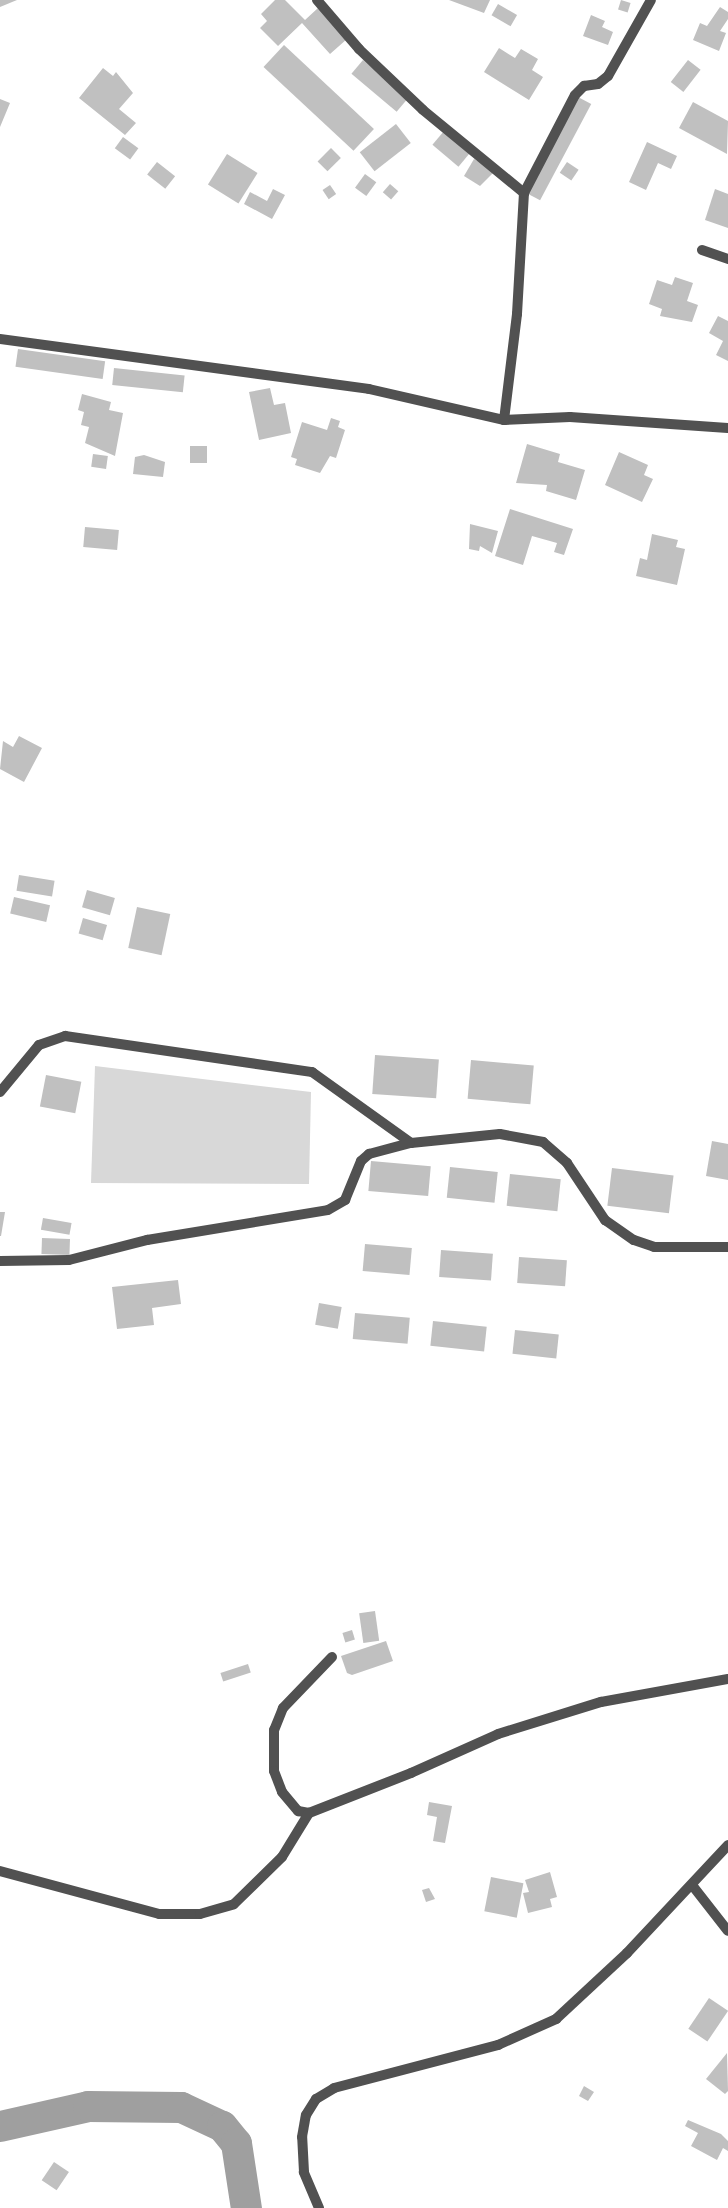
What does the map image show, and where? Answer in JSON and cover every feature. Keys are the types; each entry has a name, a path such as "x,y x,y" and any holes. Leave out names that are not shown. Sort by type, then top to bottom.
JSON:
{"street":[{"path":"317,0 359,49 416,103 524,193"},
{"path":"504,420 517,314 524,193 575,96 584,86 598,84 608,76 650,0"},
{"path":"702,250 728,259"},
{"path":"0,339 369,389 504,420 570,417 728,428"},
{"path":"0,1092 49,1038 81,1037 312,1072 411,1143"},
{"path":"0,1261 69,1260 147,1240 328,1210 344,1200 361,1160 369,1154 411,1143 500,1134 544,1142 567,1163 617,1232 654,1248 728,1247"},
{"path":"332,1657 283,1708 274,1730 274,1771 282,1792 298,1811 309,1813 498,1734 602,1702 728,1679"},
{"path":"0,1871 159,1914 200,1914 234,1904 282,1857 309,1813"},
{"path":"319,2208 304,2172 302,2137 306,2115 316,2099 334,2088 498,2045 556,2019 692,1885 728,1845"},
{"path":"692,1885 728,1931"}],"shaded area":[{"path":"95,1066 311,1092 309,1184 91,1183"}],"building":[{"path":"0,0 17,0 0,7"},
{"path":"275,0 285,0 305,20 318,8 347,39 330,54 302,23 278,46 260,28 267,21 261,14"},
{"path":"449,0 490,0 484,13"},
{"path":"621,0 631,3 628,12 618,10"},
{"path":"498,4 517,15 511,26 492,15"},
{"path":"720,7 728,12 728,19 720,31 726,33 719,51 693,40 700,23 707,26"},
{"path":"591,15 605,21 602,27 613,32 608,45 583,36"},
{"path":"284,45 374,129 353,151 264,67"},
{"path":"499,48 515,58 521,49 538,59 532,70 543,77 529,100 484,72"},
{"path":"363,60 408,98 397,112 351,74"},
{"path":"688,60 701,70 683,92 671,82"},
{"path":"103,68 113,76 116,72 133,93 119,109 136,123 125,135 79,98"},
{"path":"578,97 591,104 540,200 527,193"},
{"path":"0,99 10,103 0,127"},
{"path":"693,102 728,121 727,154 679,128"},
{"path":"396,124 411,143 375,171 360,152"},
{"path":"444,131 470,153 458,167 432,145"},
{"path":"123,137 138,148 130,159 115,148"},
{"path":"647,142 677,156 671,169 658,163 646,190 629,182"},
{"path":"331,148 341,158 327,171 318,161"},
{"path":"227,154 258,173 238,204 208,185"},
{"path":"474,159 495,171 480,186 464,176"},
{"path":"157,162 175,176 165,189 147,175"},
{"path":"567,162 579,170 571,181 560,173"},
{"path":"365,174 376,182 366,196 355,188"},
{"path":"390,184 398,191 391,200 383,192"},
{"path":"330,185 336,194 329,199 323,190"},
{"path":"273,189 285,195 272,219 244,204 250,192 267,201"},
{"path":"715,189 728,194 728,228 705,220"},
{"path":"675,277 693,283 687,301 698,305 692,322 660,316 662,309 649,304 657,280 672,285"},
{"path":"718,316 728,321 728,361 716,355 723,341 709,333"},
{"path":"18,349 105,361 103,379 15,367"},
{"path":"114,368 185,375 183,392 112,385"},
{"path":"270,388 274,405 285,403 291,433 259,440 249,392"},
{"path":"82,394 111,402 109,410 123,413 115,456 85,443 89,427 81,425 84,412 78,410"},
{"path":"331,418 340,421 338,427 345,430 336,458 330,456 320,473 295,465 297,459 291,457 302,422 327,430"},
{"path":"527,444 560,454 558,462 585,470 576,500 546,491 547,485 516,483"},
{"path":"190,446 207,446 207,463 190,463"},
{"path":"619,452 648,465 644,475 653,479 642,502 605,485"},
{"path":"93,454 108,456 106,469 91,467"},
{"path":"144,455 165,462 163,477 133,474 135,457"},
{"path":"510,509 573,529 564,555 554,552 557,543 532,536 523,565 495,556"},
{"path":"470,524 498,531 492,553 480,546 479,551 469,549"},
{"path":"85,527 119,530 117,550 83,547"},
{"path":"652,534 678,540 676,547 685,549 677,585 636,576 640,558 647,560"},
{"path":"19,736 42,748 24,782 0,769 3,741 13,747"},
{"path":"19,875 55,881 52,896 16,891"},
{"path":"87,890 115,898 110,915 82,907"},
{"path":"14,897 50,905 46,922 10,914"},
{"path":"137,907 170,914 162,955 128,948"},
{"path":"83,918 107,925 103,940 79,933"},
{"path":"375,1055 439,1059 436,1098 372,1094"},
{"path":"471,1060 534,1065 530,1104 468,1099"},
{"path":"46,1075 81,1082 75,1113 40,1106"},
{"path":"712,1141 728,1144 728,1180 706,1176"},
{"path":"371,1161 431,1166 428,1196 368,1191"},
{"path":"450,1167 498,1172 494,1203 447,1198"},
{"path":"612,1168 674,1176 669,1213 607,1206"},
{"path":"510,1174 561,1179 557,1211 507,1206"},
{"path":"0,1212 5,1212 1,1236 0,1236"},
{"path":"43,1218 72,1223 69,1235 41,1230"},
{"path":"42,1238 70,1239 69,1255 41,1254"},
{"path":"365,1244 412,1248 409,1275 363,1271"},
{"path":"441,1250 493,1254 491,1281 439,1277"},
{"path":"519,1257 567,1260 565,1286 517,1283"},
{"path":"178,1280 181,1304 152,1308 154,1325 117,1329 112,1287"},
{"path":"319,1303 342,1307 338,1329 315,1325"},
{"path":"355,1313 410,1318 408,1344 353,1339"},
{"path":"433,1321 487,1327 484,1352 430,1346"},
{"path":"515,1330 559,1335 556,1358 512,1354"},
{"path":"375,1611 379,1641 363,1643 359,1613"},
{"path":"352,1630 355,1640 345,1642 342,1633"},
{"path":"386,1641 393,1661 352,1675 347,1673 341,1656"},
{"path":"248,1664 251,1673 223,1682 220,1673"},
{"path":"429,1802 452,1806 445,1843 433,1841 437,1817 427,1815"},
{"path":"550,1872 557,1897 550,1899 552,1907 528,1913 523,1893 529,1892 525,1880"},
{"path":"491,1877 523,1883 517,1918 484,1911"},
{"path":"429,1888 435,1899 426,1902 422,1890"},
{"path":"709,1998 728,2011 707,2042 688,2029"},
{"path":"727,2053 728,2091 725,2094 706,2079"},
{"path":"584,2086 594,2092 588,2101 579,2096"},
{"path":"688,2120 721,2134 728,2141 728,2151 723,2148 717,2160 691,2146 698,2133 685,2126"},
{"path":"54,2162 69,2172 57,2190 42,2180"}],"waterway":[{"path":"0,2126 88,2106 181,2107 222,2126 236,2143 246,2208"}]}
